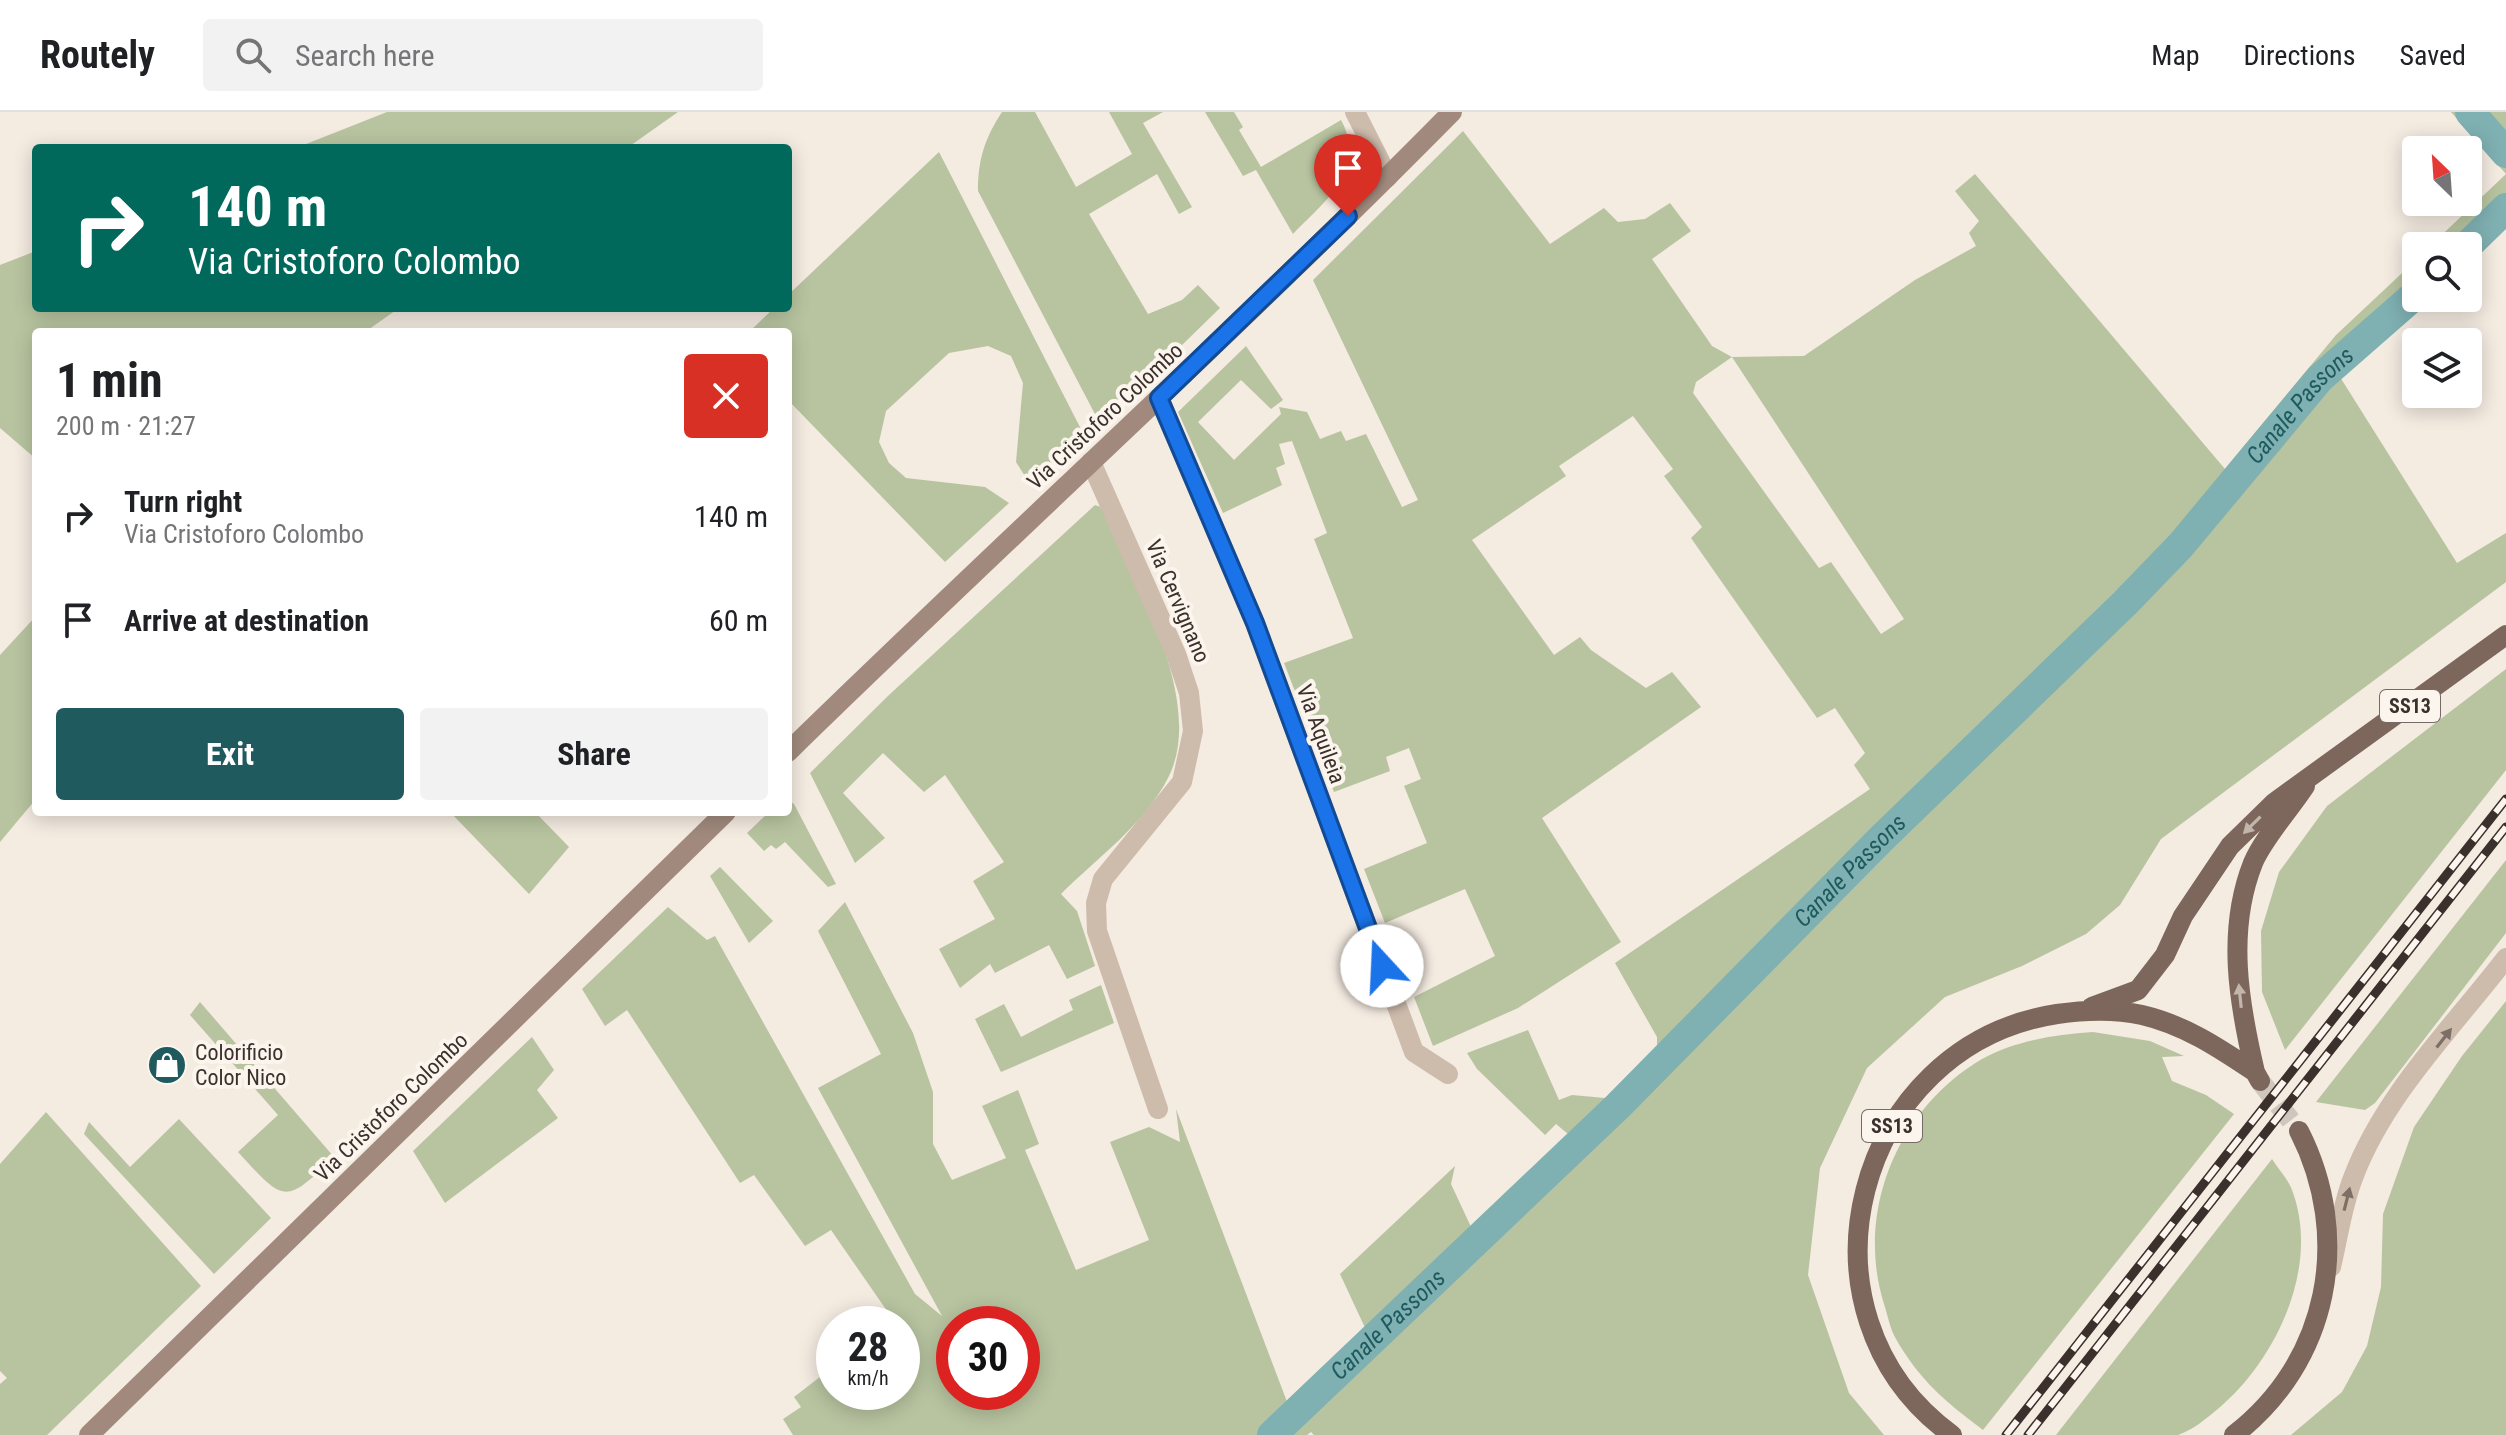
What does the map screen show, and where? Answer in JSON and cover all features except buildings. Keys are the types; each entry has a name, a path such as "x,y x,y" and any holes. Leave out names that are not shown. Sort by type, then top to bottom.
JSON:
{"main road":[{"name":"Via Cristoforo Colombo","path":"792,748 1159,398 1452,112"},
{"name":"SS13","path":"1952,1435 1934,1422 1900,1384 1876,1340 1861,1291 1857,1241 1863,1191 1881,1143 1908,1100 1943,1063 1998,1031 2033,1018 2084,1010 2138,990 2165,955 2183,916 2230,846 2275,802 2506,635"},
{"name":"SS13","path":"2084,1010 2140,1014 2194,1032 2258,1076 2239,986 2237,943 2244,896 2254,861 2312,776"},
{"name":"Via Cristoforo Colombo","path":"89,1435 722,816"},
{"path":"2234,1435 2282,1389 2304,1354 2320,1315 2329,1275 2328,1215 2313,1157 2299,1131"}],"street":[{"path":"1355,112 1388,177"},
{"name":"Via Aquileia","path":"1159,398 1255,623 1414,1052 1448,1074"},
{"name":"Via Cervignano","path":"1091,462 1176,654 1189,693 1192,718 1193,731 1182,782 1103,879 1096,903 1097,931 1158,1109"},
{"path":"2329,1275 2352,1179 2396,1099 2506,958"}],"green space":[{"path":"387,112 678,112 633,144 306,144"},
{"path":"1002,112 1035,112 1076,187 1132,154 1109,112 1163,112 1143,123 1192,207 1179,214 1157,174 1089,214 1148,314 1182,300 1198,285 1220,308 1103,422 1096,416 978,191 984,149"},
{"path":"1205,112 1234,112 1243,127 1239,130 1261,167 1341,120 1348,138 1346,169 1329,197 1293,234 1256,170 1243,176"},
{"path":"2451,112 2506,112 2506,174 2482,147 2482,136 2472,136"},
{"path":"1463,131 1550,244 1604,208 1618,222 1645,219 1670,203 1691,231 1652,259 1712,346 1732,357 1804,356 1915,280 1976,246 1969,233 1979,221 1955,191 1975,174 2225,469 2336,335 2402,273 2402,312 2409,312 2340,377 2457,563 2506,533 2506,582 2161,839 2120,905 2086,934 2022,966 1945,997 1867,1068 1820,1168 1808,1275 1849,1393 1884,1435 1314,1435 1311,1432 1307,1435 793,1435 783,1419 801,1407 794,1397 816,1380 816,1410 920,1410 920,1306 884,1306 831,1230 805,1246 754,1175 740,1183 627,1010 605,1026 582,989 668,907 707,940 715,936 915,1294 936,1311 936,1410 1040,1410 1040,1306 937,1306 818,1088 881,1054 818,931 845,902 913,1033 933,1092 933,1144 952,1180 1006,1158 982,1106 1018,1090 1039,1144 1025,1150 1076,1270 1149,1240 1110,1142 1149,1127 1180,1142 1176,1109 1289,1407 1367,1332 1340,1274 1455,1166 1451,1184 1472,1229 1568,1134 1556,1124 1545,1135 1477,1069 1467,1053 1528,1030 1559,1100 1572,1095 1605,1098 1657,1047 1657,1037 1615,963 1870,789 1854,765 1865,753 1835,708 1817,718 1691,538 1702,527 1664,476 1673,469 1633,416 1559,466 1566,476 1472,540 1554,655 1580,637 1591,650 1646,688 1672,672 1701,707 1542,818 1621,942 1518,1008 1433,1046 1414,997 1495,956 1465,889 1385,923 1364,869 1427,843 1404,786 1421,779 1409,748 1386,757 1390,771 1334,792 1284,663 1353,638 1314,539 1327,533 1292,441 1279,444 1285,464 1276,468 1282,485 1223,513 1178,412 1246,346 1283,400 1271,409 1241,380 1198,422 1234,460 1281,414 1279,407 1307,412 1320,439 1341,431 1346,441 1366,434 1402,507 1418,500 1313,280","holes":["1732,357 1904,619 1881,634 1831,562 1819,568 1693,393 1696,382"]},
{"path":"939,152 1083,433 1030,484 1016,462 1023,383 1011,356 988,346 949,353 886,411 879,442 889,463 906,478 985,487 1009,503 945,562 792,404 792,328 753,328 770,312 792,312 792,291"},
{"path":"2506,174 2506,221 2482,243 2482,232 2445,232 2462,216 2482,216 2482,197"},
{"path":"32,253 32,312 393,312 371,328 32,328 32,456 0,428 0,265"},
{"path":"1095,505 1104,508 1162,642 1179,714 1178,748 1168,778 1146,811 1061,894 1077,911 1095,966 1067,979 1049,945 995,973 990,964 960,988 939,949 995,919 973,881 1004,862 945,775 924,792 883,753 843,793 885,838 855,863 810,773 889,695"},
{"path":"32,620 32,804 0,842 0,655"},
{"path":"2506,669 2506,770 2285,1050 2262,992 2261,931 2279,872 2327,806"},
{"path":"792,803 836,884 828,887 785,842 776,849 771,845 764,851 747,833 765,816 792,816"},
{"path":"454,816 539,816 569,847 529,894"},
{"path":"2506,860 2506,933 2375,1103 2365,1110 2316,1102"},
{"path":"720,867 773,921 749,943 710,876"},
{"path":"1101,985 1114,1023 1001,1072 975,1019 1004,1004 1021,1037 1073,1010 1069,1000"},
{"path":"2506,1001 2506,1435 2291,1435 2342,1392 2367,1346 2381,1287 2383,1214 2414,1127 2462,1056"},
{"path":"200,1002 334,1157 294,1190 284,1192 275,1188 238,1152 278,1115 190,1015"},
{"path":"2093,1032 2150,1041 2184,1056 2162,1057 2172,1081 2206,1095 2234,1114 1983,1430 1924,1379 1894,1335 1876,1269 1875,1234 1880,1199 1891,1165 1906,1134 1927,1105 1952,1080 1982,1059 2009,1047 2050,1037"},
{"path":"532,1037 554,1070 537,1090 558,1118 445,1203 413,1151"},
{"path":"46,1112 201,1286 47,1435 0,1435 0,1384 7,1378 0,1371 0,1164"},
{"path":"179,1119 271,1218 214,1274 84,1134 89,1122 130,1167"},
{"path":"2272,1159 2292,1190 2300,1219 2301,1249 2297,1280 2288,1310 2259,1364 2219,1408 2178,1435 2056,1435"}],"waterway":[{"name":"Canale Passons","path":"2470,112 2506,153"},
{"name":"Canale Passons","path":"2481,232 2506,208"},
{"name":"Canale Passons","path":"1272,1435 1618,1106 1880,840 2125,603 2181,545 2320,378 2402,306"}],"tunnel":[{"path":"2260,1081 2299,1131"}],"railway":[{"path":"2006,1435 2506,799"},
{"path":"2028,1435 2506,827"}],"place":[{"name":"Colorificio Color Nico","path":"167,1065"}],"route":[{"path":"1348,216 1159,398 1255,623 1382,966"}]}
